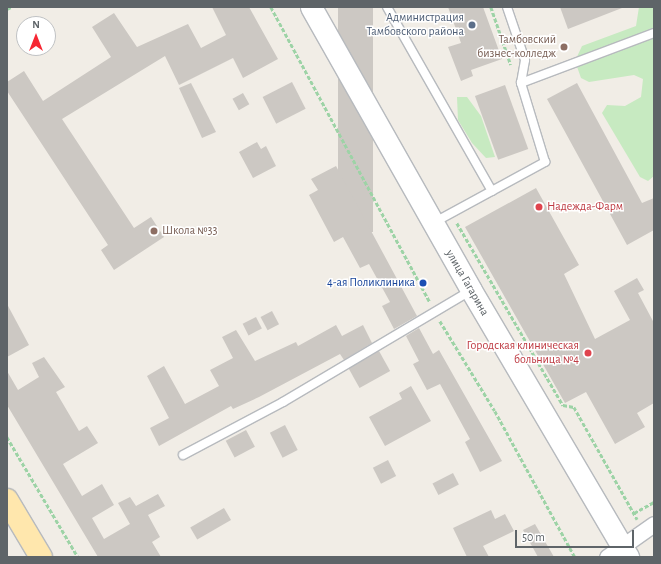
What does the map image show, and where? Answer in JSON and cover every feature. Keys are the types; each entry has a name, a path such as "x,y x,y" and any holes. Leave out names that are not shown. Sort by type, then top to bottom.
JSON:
{"main road":[{"name":"улица Гагарина","path":"311,7 440,218 471,290 619,553"},
{"path":"7,500 41,557"}],"street":[{"path":"619,553 649,528"}],"lane":[{"path":"387,7 492,191"},
{"path":"440,218 545,162 522,83 525,60 507,7"},
{"path":"522,83 654,33 654,36"},
{"path":"183,455 282,402 471,290"}],"path":[{"path":"7,9 11,7"},
{"path":"271,7 435,312 495,411 575,557"},
{"path":"491,7 512,66 522,83"},
{"path":"440,218 462,228 563,405 574,407 634,513 649,528"},
{"path":"7,437 78,557"},
{"path":"634,513 654,502"}],"green space":[{"path":"639,7 654,7 654,176 648,181 640,177 602,113 607,105 625,106 641,97 643,79 634,75 589,82 581,78 575,61 582,46 636,26"},
{"path":"457,97 467,97 481,116 495,157 486,158 472,143 458,120"}],"building":[{"path":"212,7 249,7 278,59 243,78 233,58 179,85 165,56 62,119 134,228 151,217 164,237 114,270 101,250 108,245 7,91 7,82 24,71 43,101 111,57 92,27 114,13 137,47 188,24 201,48 226,35"},
{"path":"338,7 373,7 373,232 338,232"},
{"name":"Администрация Тамбовского района","path":"448,7 483,7 502,59 471,70 473,76 461,81 448,47 461,43"},
{"path":"560,7 622,7 622,8 568,29"},
{"path":"292,82 306,109 276,124 263,97"},
{"path":"191,83 216,132 202,138 179,88"},
{"path":"577,83 642,203 654,198 654,230 627,245 547,99"},
{"path":"505,85 528,149 498,160 475,96"},
{"path":"243,93 249,104 239,110 233,99"},
{"path":"257,142 261,149 266,146 276,166 253,178 239,152"},
{"path":"336,166 417,316 394,329 382,306 390,302 369,264 360,268 343,237 334,242 309,195 318,190 311,179"},
{"path":"536,188 579,265 564,274 595,339 630,320 614,291 637,278 644,290 638,293 654,323 654,403 637,413 645,427 615,444 586,392 565,403 465,227"},
{"path":"7,304 29,345 7,357"},
{"path":"272,311 279,324 268,330 261,317"},
{"path":"256,317 262,329 249,335 243,324"},
{"path":"336,325 342,336 363,325 372,343 344,360 340,354 259,397 233,409 231,406 159,446 150,428 169,418 147,376 164,366 185,404 219,386 210,370 233,358 222,337 236,330 255,361 296,342 298,346"},
{"path":"419,328 433,354 439,350 502,461 480,472 465,442 470,439 440,384 427,390 413,364 419,361 406,336"},
{"path":"379,351 390,371 360,388 348,368"},
{"path":"44,357 65,387 56,392 79,431 87,426 98,443 63,464 82,496 102,484 114,505 92,518 104,539 130,524 118,503 130,497 136,506 158,494 165,506 148,515 160,537 152,542 161,557 98,557 7,405 7,371 18,390 39,377 32,363"},
{"path":"411,386 431,421 385,446 369,417 402,399 399,393"},
{"path":"285,425 298,450 283,458 270,433"},
{"path":"246,430 255,447 235,458 226,441"},
{"path":"388,460 396,476 381,484 373,468"},
{"path":"453,473 459,485 438,495 433,483"},
{"path":"224,508 231,520 197,540 190,528"},
{"path":"491,510 495,519 505,514 514,531 483,546 489,557 467,557 453,528"},
{"path":"535,524 554,557 538,557 523,530"}],"place":[{"name":"Администрация Тамбовского района","path":"472,25"},
{"name":"Тамбовский бизнес-колледж","path":"564,47"},
{"name":"Надежда-Фарм","path":"539,207"},
{"name":"Школа №33","path":"154,231"},
{"name":"4-ая Поликлиника","path":"423,283"},
{"name":"Городская клиническая больница №4","path":"588,353"}]}
